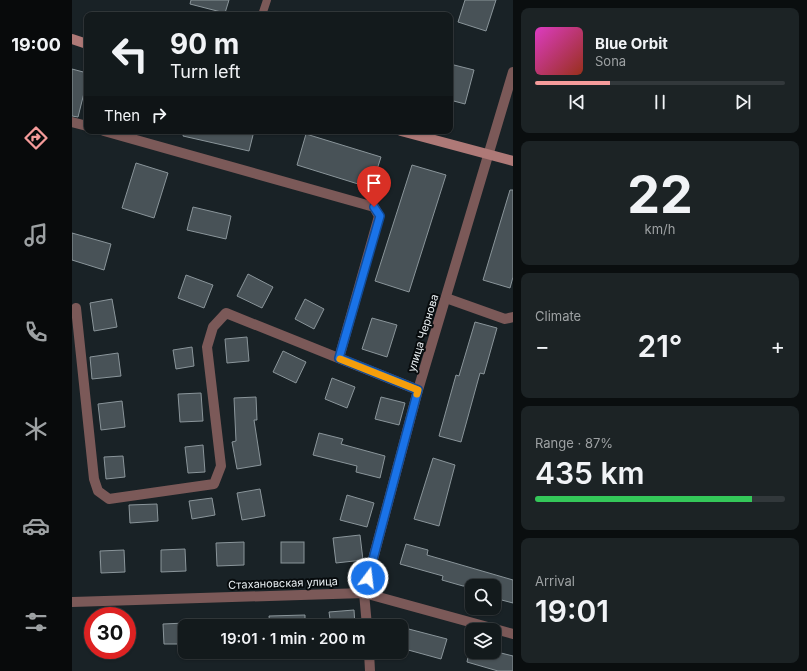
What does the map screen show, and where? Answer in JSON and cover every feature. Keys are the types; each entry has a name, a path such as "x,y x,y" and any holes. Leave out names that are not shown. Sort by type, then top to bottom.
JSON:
{"main road":[{"path":"72,39 84,43"},
{"path":"412,134 513,161"}],"street":[{"name":"улица Чернова","path":"366,619 364,592 418,390 513,72"},
{"path":"72,122 84,125"},
{"path":"121,134 374,207 380,216 339,358"},
{"path":"446,298 505,319 513,317"},
{"path":"76,308 94,479 98,491 110,499 214,484 222,466 207,347 214,327 226,313 418,390"},
{"name":"Стахановская улица","path":"72,602 364,592 513,634"},
{"path":"369,659 370,671"}],"lane":[{"path":"263,12 267,0"}],"building":[{"path":"191,0 229,0 225,12 190,4"},
{"path":"465,0 496,0 486,31 458,22"},
{"path":"453,65 474,70 465,104 453,101"},
{"path":"72,69 84,72 84,93 78,117 72,116"},
{"path":"183,134 253,134 249,151 183,136"},
{"path":"306,134 381,157 371,188 297,165"},
{"path":"136,163 168,173 154,218 122,208"},
{"path":"412,165 446,175 409,292 375,281"},
{"path":"510,190 513,190 513,277 510,288 483,280"},
{"path":"193,207 231,216 226,239 187,230"},
{"path":"72,233 111,244 104,270 72,260"},
{"path":"248,274 273,287 262,308 237,296"},
{"path":"186,275 213,285 204,308 178,298"},
{"path":"112,299 117,327 94,331 90,303"},
{"path":"305,299 324,309 314,329 295,319"},
{"path":"372,318 397,325 387,357 362,349"},
{"path":"475,322 497,328 484,374 480,373 461,442 439,436 456,375 459,376"},
{"path":"247,337 249,361 227,363 225,339"},
{"path":"192,347 194,366 176,369 173,350"},
{"path":"283,351 306,362 296,383 273,372"},
{"path":"118,353 121,376 92,379 90,357"},
{"path":"332,378 355,387 347,408 325,399"},
{"path":"201,393 203,421 180,422 178,394"},
{"path":"256,397 257,420 254,420 261,465 237,469 232,442 236,441 234,398"},
{"path":"381,397 405,403 399,425 375,419"},
{"path":"122,401 125,427 101,430 98,404"},
{"path":"319,433 343,439 341,444 385,456 380,478 356,472 357,466 313,455"},
{"path":"203,445 205,472 188,473 185,447"},
{"path":"123,456 125,477 106,479 104,457"},
{"path":"433,458 455,465 439,526 414,519"},
{"path":"260,489 265,516 242,520 237,493"},
{"path":"347,495 374,503 367,527 340,520"},
{"path":"212,498 215,515 192,519 189,501"},
{"path":"157,504 158,521 130,523 129,505"},
{"path":"360,535 363,560 336,563 333,538"},
{"path":"244,542 244,565 217,566 216,543"},
{"path":"281,542 304,542 304,563 281,563"},
{"path":"406,544 428,550 427,555 513,580 513,603 501,600 501,579 465,579 465,586 463,586 442,580 443,576 400,564"},
{"path":"185,549 186,571 161,572 161,550"},
{"path":"124,550 125,572 101,573 100,551"},
{"path":"354,610 355,619 330,619 329,612"},
{"path":"305,615 305,619 269,619 269,616"},
{"path":"178,623 178,644 164,644 163,624"},
{"path":"408,629 447,639 441,659 408,650"},
{"path":"501,653 513,656 513,671 498,671 467,662 468,659 501,659"}],"slow traffic":[{"path":"340,359 418,390 417,394"}],"route":[{"path":"368,578 418,390 339,358 380,216 374,207"}]}
